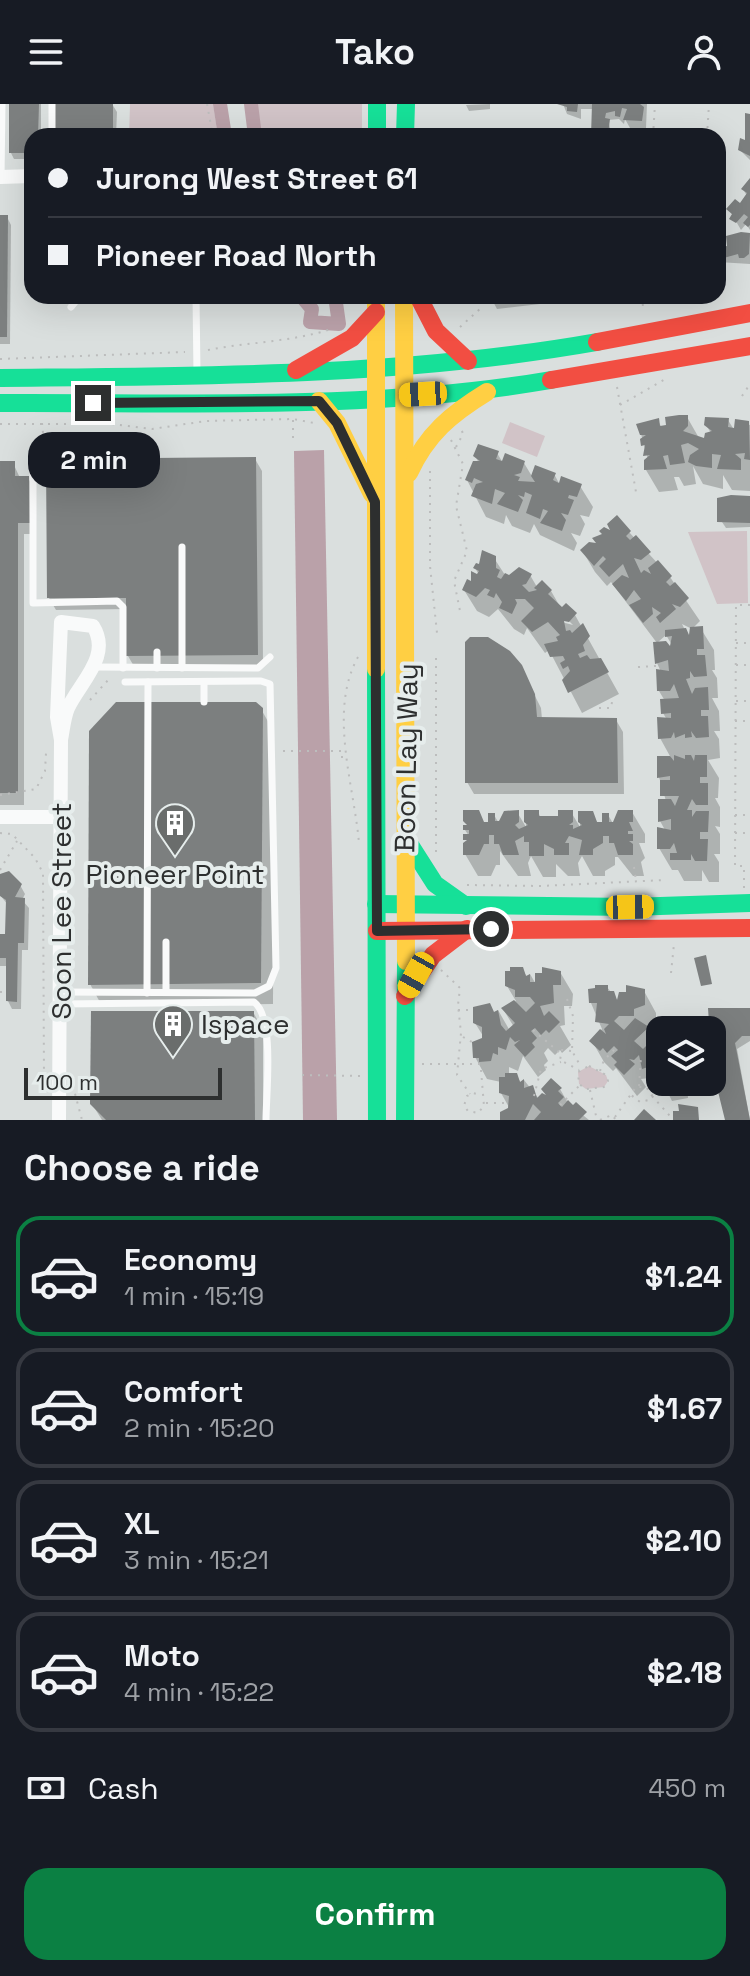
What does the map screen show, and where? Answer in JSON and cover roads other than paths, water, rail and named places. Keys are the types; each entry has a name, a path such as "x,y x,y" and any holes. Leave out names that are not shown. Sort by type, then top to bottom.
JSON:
{"main road":[{"path":"377,104 377,128"},
{"path":"405,128 406,104"},
{"path":"292,372 352,338 376,304"},
{"name":"Boon Lay Way","path":"376,304 377,1120"},
{"name":"Boon Lay Way","path":"404,304 408,725 405,1120"},
{"path":"422,304 436,331 468,361"},
{"path":"0,378 292,372 468,361 554,350 750,313"},
{"path":"0,403 319,401 491,390 750,346"},
{"path":"406,480 420,447 438,423 491,390"},
{"path":"319,401 337,423 375,502"},
{"path":"405,837 435,884 466,906"},
{"path":"376,904 466,906 747,896"},
{"path":"377,931 750,928"},
{"path":"405,996 433,955 467,929"}],"street":[{"path":"1,177 24,178"},
{"name":"Soon Lee Street","path":"59,1120 61,740 57,717 61,622 86,623 96,630 99,640 94,667 68,709 61,740"},
{"path":"0,817 61,817"},
{"name":"Soon Lee Street","path":"61,1083 70,1120"}],"lane":[{"path":"1,177 2,104"},
{"path":"52,104 52,128"},
{"path":"196,304 197,374"},
{"path":"33,460 33,603 117,601 123,607 123,668"},
{"path":"182,547 182,668"},
{"path":"157,652 157,668"},
{"path":"94,667 258,668 270,657"},
{"path":"61,998 202,988 255,993 273,979 274,752 270,684 261,681 125,682"},
{"path":"147,993 148,682"},
{"path":"204,682 204,702"},
{"path":"166,942 166,992"},
{"path":"61,998 254,1002 261,1007 266,1023 266,1120"}],"waterway":[{"path":"220,104 224,128"},
{"path":"251,104 254,128"},
{"path":"308,304 312,309 310,322 339,324 336,304"}],"place":[{"name":"Pioneer Point","path":"175,857"},
{"name":"Ispace","path":"173,1058"}]}
